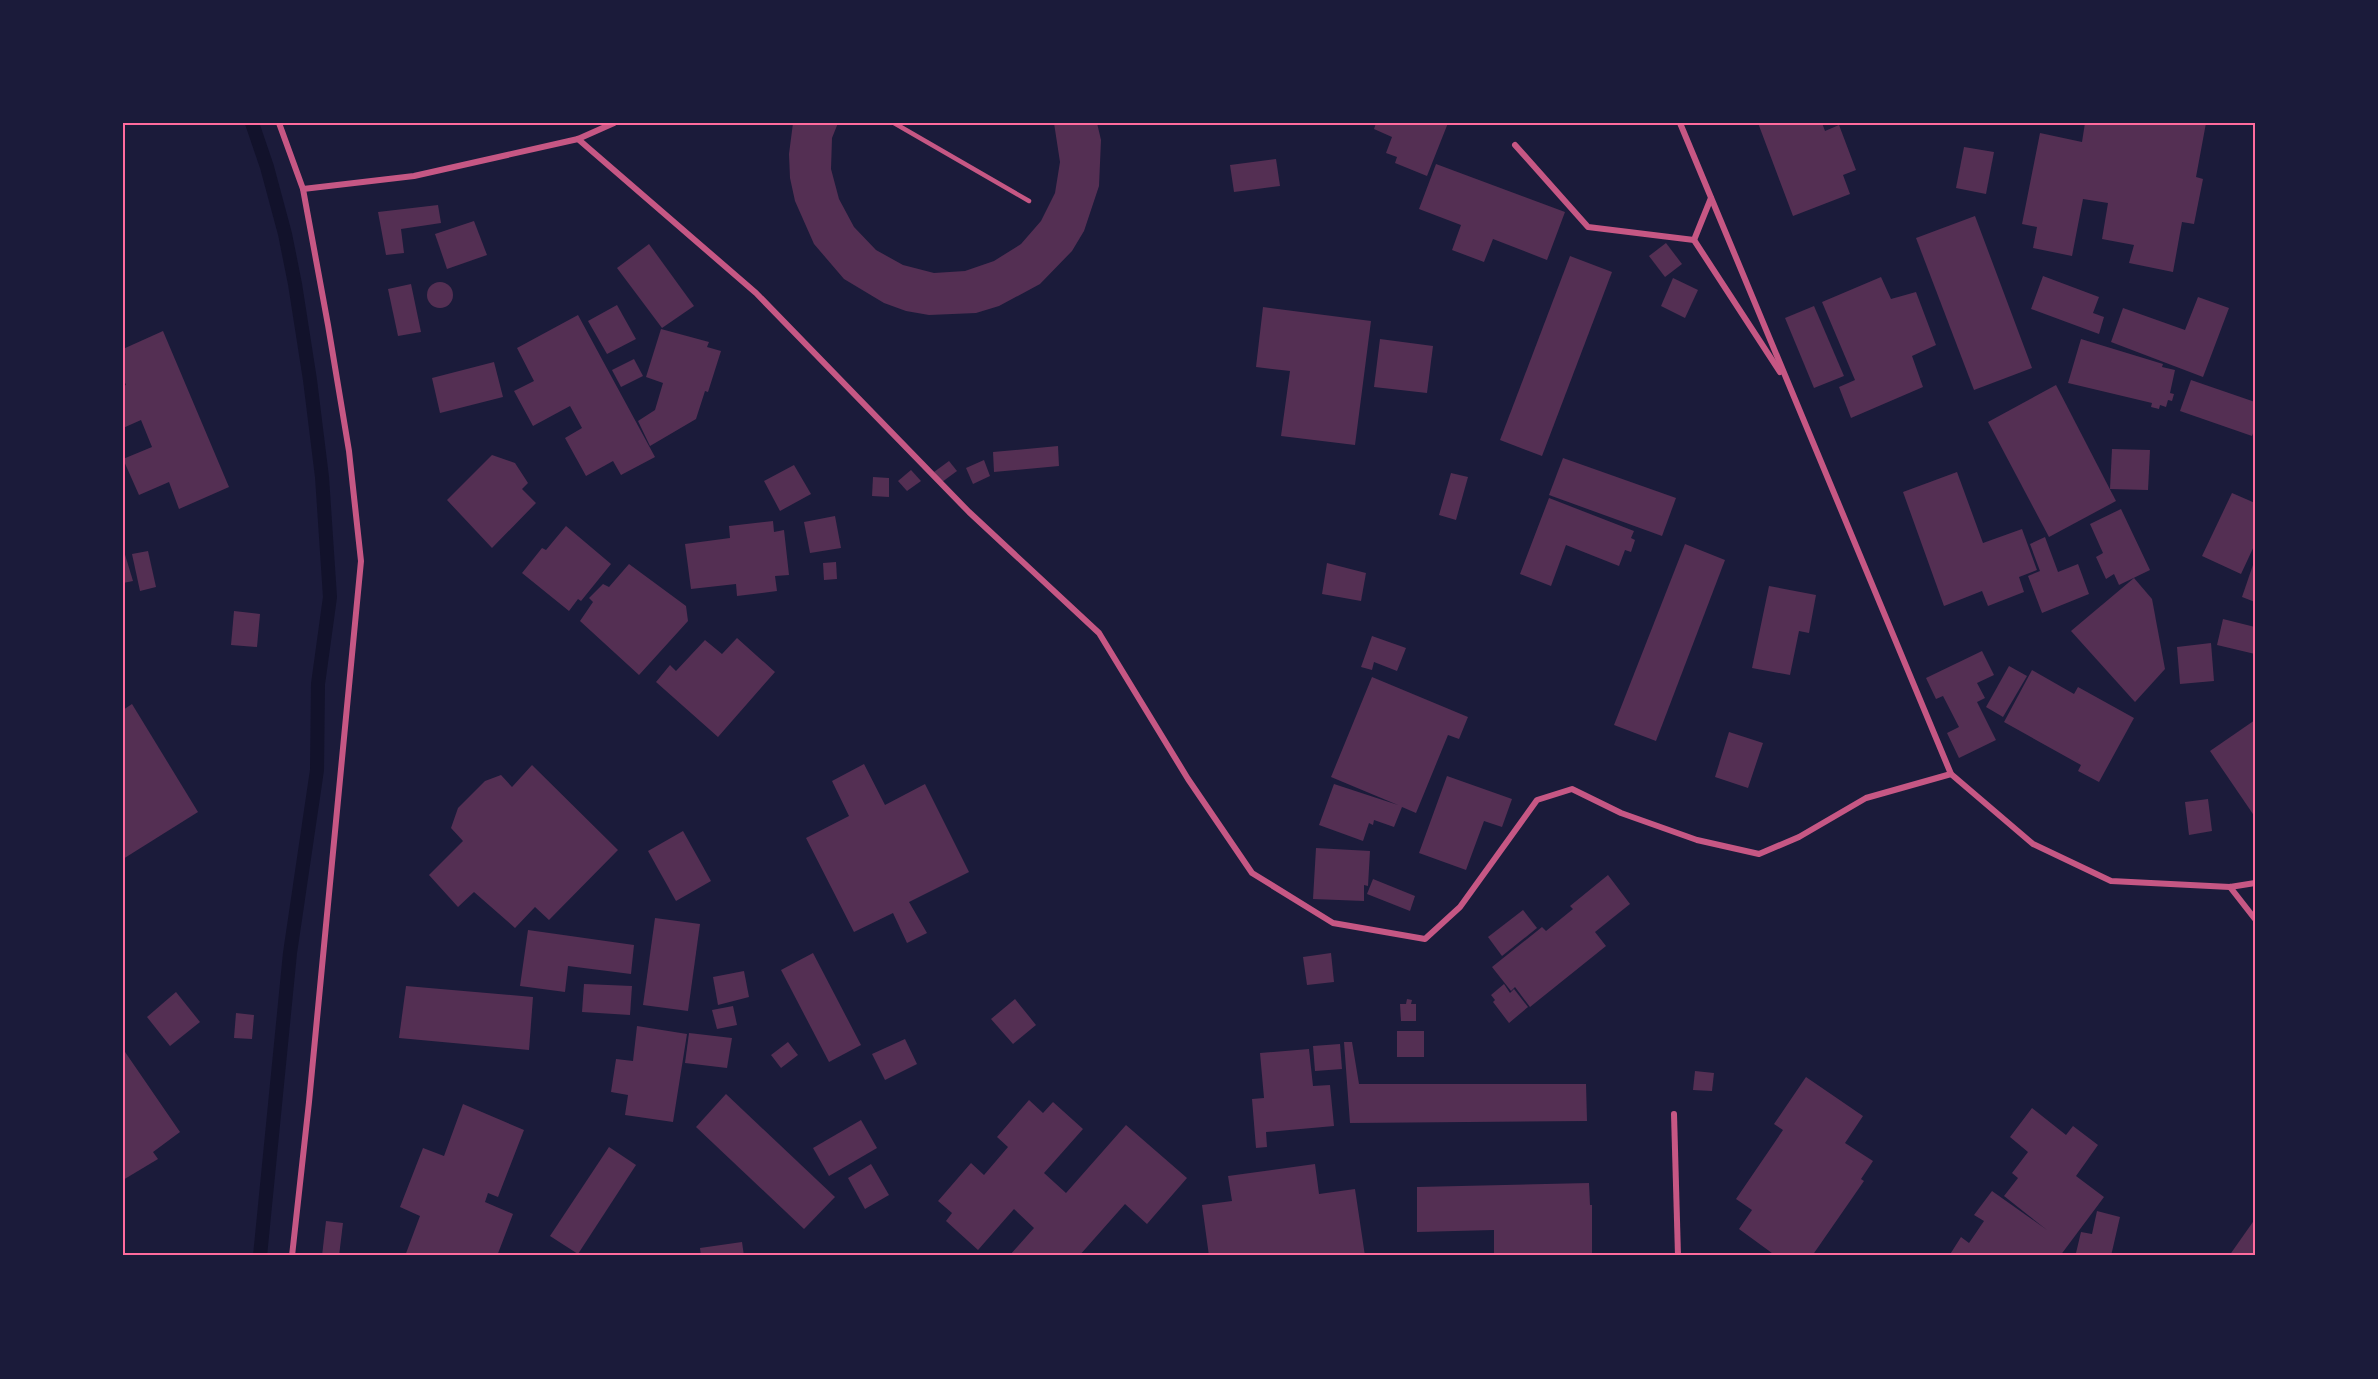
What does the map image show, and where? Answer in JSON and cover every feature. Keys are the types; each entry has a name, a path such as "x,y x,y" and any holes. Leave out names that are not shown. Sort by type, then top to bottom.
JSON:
{"street":[{"path":"279,123 303,189 349,451 361,561 292,1256"},
{"path":"303,189 414,176 578,139 614,123"},
{"path":"1680,123 1951,774 2033,844 2111,880 2230,887 2255,883"},
{"path":"578,139 756,293 969,512 1099,633 1188,779 1252,873 1333,923 1425,939 1460,907 1538,800 1572,789 1621,813 1697,840 1759,854 1799,837 1866,798 1951,774"},
{"path":"1515,145 1588,227 1694,240 1790,387"},
{"path":"1694,240 1711,198"},
{"path":"2230,887 2255,919"},
{"path":"1674,1114 1678,1256"}],"lane":[{"path":"894,123 1029,201"}],"building":[{"path":"793,123 838,123 832,138 831,169 839,199 854,227 876,250 903,265 934,273 965,271 994,261 1021,244 1041,221 1055,193 1060,162 1054,123 1097,123 1101,140 1099,186 1084,231 1072,251 1040,284 999,306 976,313 929,315 906,311 884,303 844,279 814,244 795,201 790,178 789,154"},
{"path":"1376,123 1448,123 1427,176 1395,163 1397,157 1386,153 1392,137 1374,129"},
{"path":"1758,123 1822,123 1825,131 1839,125 1856,170 1843,175 1850,194 1793,216"},
{"path":"2085,123 2206,123 2196,177 2203,179 2194,224 2182,222 2173,272 2129,263 2134,245 2102,239 2108,203 2083,199 2072,256 2033,248 2037,227 2022,224 2040,133 2082,142"},
{"path":"1964,147 1994,152 1986,194 1956,188"},
{"path":"1276,159 1280,186 1234,192 1230,165"},
{"path":"1436,164 1565,212 1547,260 1493,239 1484,262 1452,250 1461,225 1419,209"},
{"path":"438,205 441,223 401,229 404,253 386,255 378,212"},
{"path":"1975,216 2032,368 1974,390 1916,238"},
{"path":"474,221 487,255 447,269 435,234"},
{"path":"1666,243 1682,264 1665,277 1649,256"},
{"path":"649,244 694,306 662,328 617,268"},
{"path":"1570,256 1612,272 1542,456 1500,440"},
{"path":"2043,276 2099,297 2093,313 2104,317 2099,334 2031,309"},
{"path":"1881,277 1891,299 1916,292 1936,345 1912,356 1923,387 1851,418 1839,387 1855,380 1822,302"},
{"path":"1673,278 1698,290 1685,318 1661,306"},
{"path":"440,282 449,286 453,295 449,304 440,308 431,304 427,295 431,286"},
{"path":"411,284 421,332 398,336 388,289"},
{"path":"2198,297 2229,308 2203,377 2111,342 2123,308 2185,330"},
{"path":"617,305 636,339 607,354 588,321"},
{"path":"1814,306 1844,376 1814,388 1785,318"},
{"path":"1263,307 1371,321 1355,445 1281,436 1290,371 1256,367"},
{"path":"578,315 655,457 621,475 613,461 586,476 565,438 582,428 570,406 533,426 514,391 534,381 517,348"},
{"path":"661,329 709,342 707,347 721,351 708,392 705,391 696,419 650,446 638,421 655,410 663,383 646,377"},
{"path":"163,331 229,487 179,509 169,482 139,495 123,459 152,447 141,420 123,428 123,386 126,385 123,378 123,349"},
{"path":"1380,339 1433,346 1427,393 1374,387"},
{"path":"2081,339 2163,364 2162,367 2175,370 2170,393 2174,394 2172,401 2168,400 2166,407 2160,405 2159,409 2151,407 2152,403 2068,383"},
{"path":"634,359 643,376 621,387 612,370"},
{"path":"494,362 503,397 440,413 432,378"},
{"path":"2191,380 2255,402 2255,428 2252,436 2180,411"},
{"path":"2056,385 2116,501 2049,537 1988,422"},
{"path":"1058,446 1059,466 994,472 993,452"},
{"path":"2112,449 2150,450 2148,490 2110,489"},
{"path":"492,455 515,463 528,483 522,489 536,503 492,548 447,500"},
{"path":"1563,458 1676,498 1662,536 1549,495"},
{"path":"984,460 990,476 973,484 966,468"},
{"path":"949,461 957,471 942,482 934,472"},
{"path":"794,465 811,494 780,511 764,481"},
{"path":"911,470 921,481 907,491 898,481"},
{"path":"1957,472 1983,543 2022,529 2037,570 2019,577 2024,592 1988,606 1982,591 1944,606 1903,492"},
{"path":"1451,473 1468,477 1456,520 1439,515"},
{"path":"873,477 889,478 889,497 872,496"},
{"path":"2232,493 2255,503 2255,544 2241,574 2202,556"},
{"path":"1549,498 1634,531 1631,538 1635,540 1631,552 1625,550 1619,566 1566,545 1551,586 1520,574"},
{"path":"2121,509 2150,570 2119,585 2114,574 2106,579 2096,557 2103,553 2090,524"},
{"path":"835,516 841,548 810,553 804,522"},
{"path":"773,521 774,532 784,530 789,575 775,576 777,591 737,596 736,584 691,589 685,544 730,538 729,526"},
{"path":"566,526 611,564 581,601 578,599 569,611 522,573 542,548 546,550"},
{"path":"2045,537 2058,572 2078,564 2089,594 2042,613 2028,576 2040,571 2030,544"},
{"path":"1685,544 1725,560 1656,741 1614,725"},
{"path":"123,548 133,581 123,583"},
{"path":"148,551 156,587 140,591 132,554"},
{"path":"2255,559 2255,602 2242,597"},
{"path":"836,562 837,579 824,580 823,563"},
{"path":"1327,563 1366,573 1361,601 1322,594"},
{"path":"629,564 686,606 688,621 639,675 580,621 593,602 589,598 603,584 609,587"},
{"path":"2134,578 2152,599 2165,669 2135,702 2071,631"},
{"path":"1769,586 1816,595 1809,633 1799,631 1790,675 1752,668"},
{"path":"234,611 260,614 257,647 231,645"},
{"path":"2223,619 2255,627 2255,654 2217,645"},
{"path":"1372,636 1406,648 1397,671 1374,662 1372,670 1361,667"},
{"path":"737,638 775,672 718,737 656,682 670,665 676,671 705,640 722,654"},
{"path":"2211,643 2214,681 2180,684 2177,647"},
{"path":"1982,651 1994,675 1977,683 1985,698 1977,702 1996,740 1959,758 1947,733 1959,727 1943,696 1936,699 1926,678"},
{"path":"2009,666 2027,676 2003,717 1986,707"},
{"path":"2032,670 2074,694 2078,687 2134,718 2099,782 2078,771 2081,765 2004,722"},
{"path":"1372,677 1468,717 1459,739 1448,735 1416,813 1402,807 1394,827 1374,820 1373,825 1369,823 1363,841 1319,825 1334,784 1398,805 1331,777"},
{"path":"132,704 198,812 123,859 123,710"},
{"path":"2255,720 2255,817 2210,751"},
{"path":"1729,732 1763,743 1748,788 1715,777"},
{"path":"864,764 885,805 925,784 969,872 909,902 927,933 907,943 893,913 854,932 806,838 849,816 832,781"},
{"path":"532,765 618,850 549,920 535,907 515,928 474,892 458,907 429,875 463,841 451,828 458,808 485,781 501,775 512,787"},
{"path":"1447,776 1512,799 1502,827 1484,821 1466,870 1419,853"},
{"path":"2208,799 2212,831 2189,835 2185,802"},
{"path":"683,831 711,881 676,901 648,851"},
{"path":"1316,848 1370,851 1368,886 1364,885 1364,901 1313,899"},
{"path":"1608,875 1630,904 1595,932 1606,946 1530,1007 1515,987 1511,991 1492,967 1542,927 1546,931 1573,909 1570,906"},
{"path":"1373,879 1415,896 1410,911 1367,894"},
{"path":"1523,910 1537,928 1502,956 1488,937"},
{"path":"655,918 700,924 688,1011 643,1005"},
{"path":"528,930 634,945 631,974 568,966 565,992 520,986"},
{"path":"813,953 861,1045 829,1062 781,970"},
{"path":"1331,953 1334,982 1307,985 1303,957"},
{"path":"744,971 749,997 718,1005 713,977"},
{"path":"584,984 632,986 630,1015 582,1012"},
{"path":"1504,984 1510,993 1514,989 1528,1007 1509,1023 1493,1002 1495,1000 1491,995"},
{"path":"406,986 533,997 529,1050 399,1038"},
{"path":"176,992 200,1022 170,1046 147,1017"},
{"path":"1015,999 1036,1025 1013,1044 991,1019"},
{"path":"1407,999 1412,1000 1411,1004 1416,1004 1416,1021 1401,1021 1400,1004 1406,1004"},
{"path":"733,1006 737,1025 717,1029 712,1010"},
{"path":"236,1013 254,1015 252,1039 234,1038"},
{"path":"637,1026 687,1034 673,1122 625,1115 628,1095 611,1092 616,1059 633,1061"},
{"path":"1397,1031 1424,1031 1424,1057 1397,1057"},
{"path":"689,1033 732,1038 727,1068 685,1063"},
{"path":"905,1039 917,1064 885,1080 872,1054"},
{"path":"788,1042 798,1055 781,1068 771,1055"},
{"path":"1344,1042 1352,1042 1359,1084 1586,1084 1587,1121 1350,1123"},
{"path":"1340,1044 1342,1069 1315,1071 1313,1046"},
{"path":"123,1049 180,1132 153,1152 158,1159 123,1180"},
{"path":"1309,1049 1313,1086 1330,1085 1334,1126 1266,1132 1267,1147 1256,1148 1252,1099 1264,1098 1260,1053"},
{"path":"1695,1071 1714,1073 1712,1091 1693,1090"},
{"path":"1806,1077 1863,1116 1845,1143 1873,1161 1861,1179 1864,1181 1812,1256 1776,1256 1739,1229 1752,1210 1736,1199 1783,1130 1774,1124"},
{"path":"726,1094 835,1197 804,1229 696,1127"},
{"path":"1029,1100 1043,1113 1053,1102 1083,1129 1044,1173 1066,1193 1126,1125 1187,1178 1147,1224 1125,1204 1079,1256 1009,1256 1034,1228 1014,1209 978,1250 946,1221 952,1213 938,1201 971,1163 984,1175 1008,1147 997,1137"},
{"path":"463,1104 524,1130 498,1197 488,1193 485,1202 513,1214 497,1256 405,1256 420,1216 400,1207 423,1148 444,1156"},
{"path":"2032,1108 2066,1135 2073,1126 2098,1145 2076,1176 2104,1197 2060,1256 1949,1256 1961,1237 1969,1243 1984,1221 1974,1215 1992,1191 2047,1230 2004,1196 2018,1178 2012,1173 2028,1152 2010,1137"},
{"path":"861,1120 877,1148 829,1176 813,1148"},
{"path":"609,1147 636,1165 578,1254 550,1236"},
{"path":"871,1164 889,1195 865,1209 848,1178"},
{"path":"1315,1164 1319,1194 1355,1189 1365,1256 1209,1256 1202,1205 1232,1201 1228,1176"},
{"path":"1589,1183 1590,1205 1592,1205 1592,1256 1494,1256 1494,1230 1417,1232 1417,1187"},
{"path":"2097,1211 2120,1217 2111,1256 2088,1256 2076,1253 2081,1232 2092,1234"},
{"path":"2255,1219 2255,1256 2229,1256"},
{"path":"326,1221 343,1223 339,1256 322,1256"},
{"path":"742,1242 744,1256 701,1256 700,1248"}],"waterway":[{"path":"252,123 267,167 285,234 295,284 322,477 330,597 318,684 317,770 290,953 260,1256"}]}
